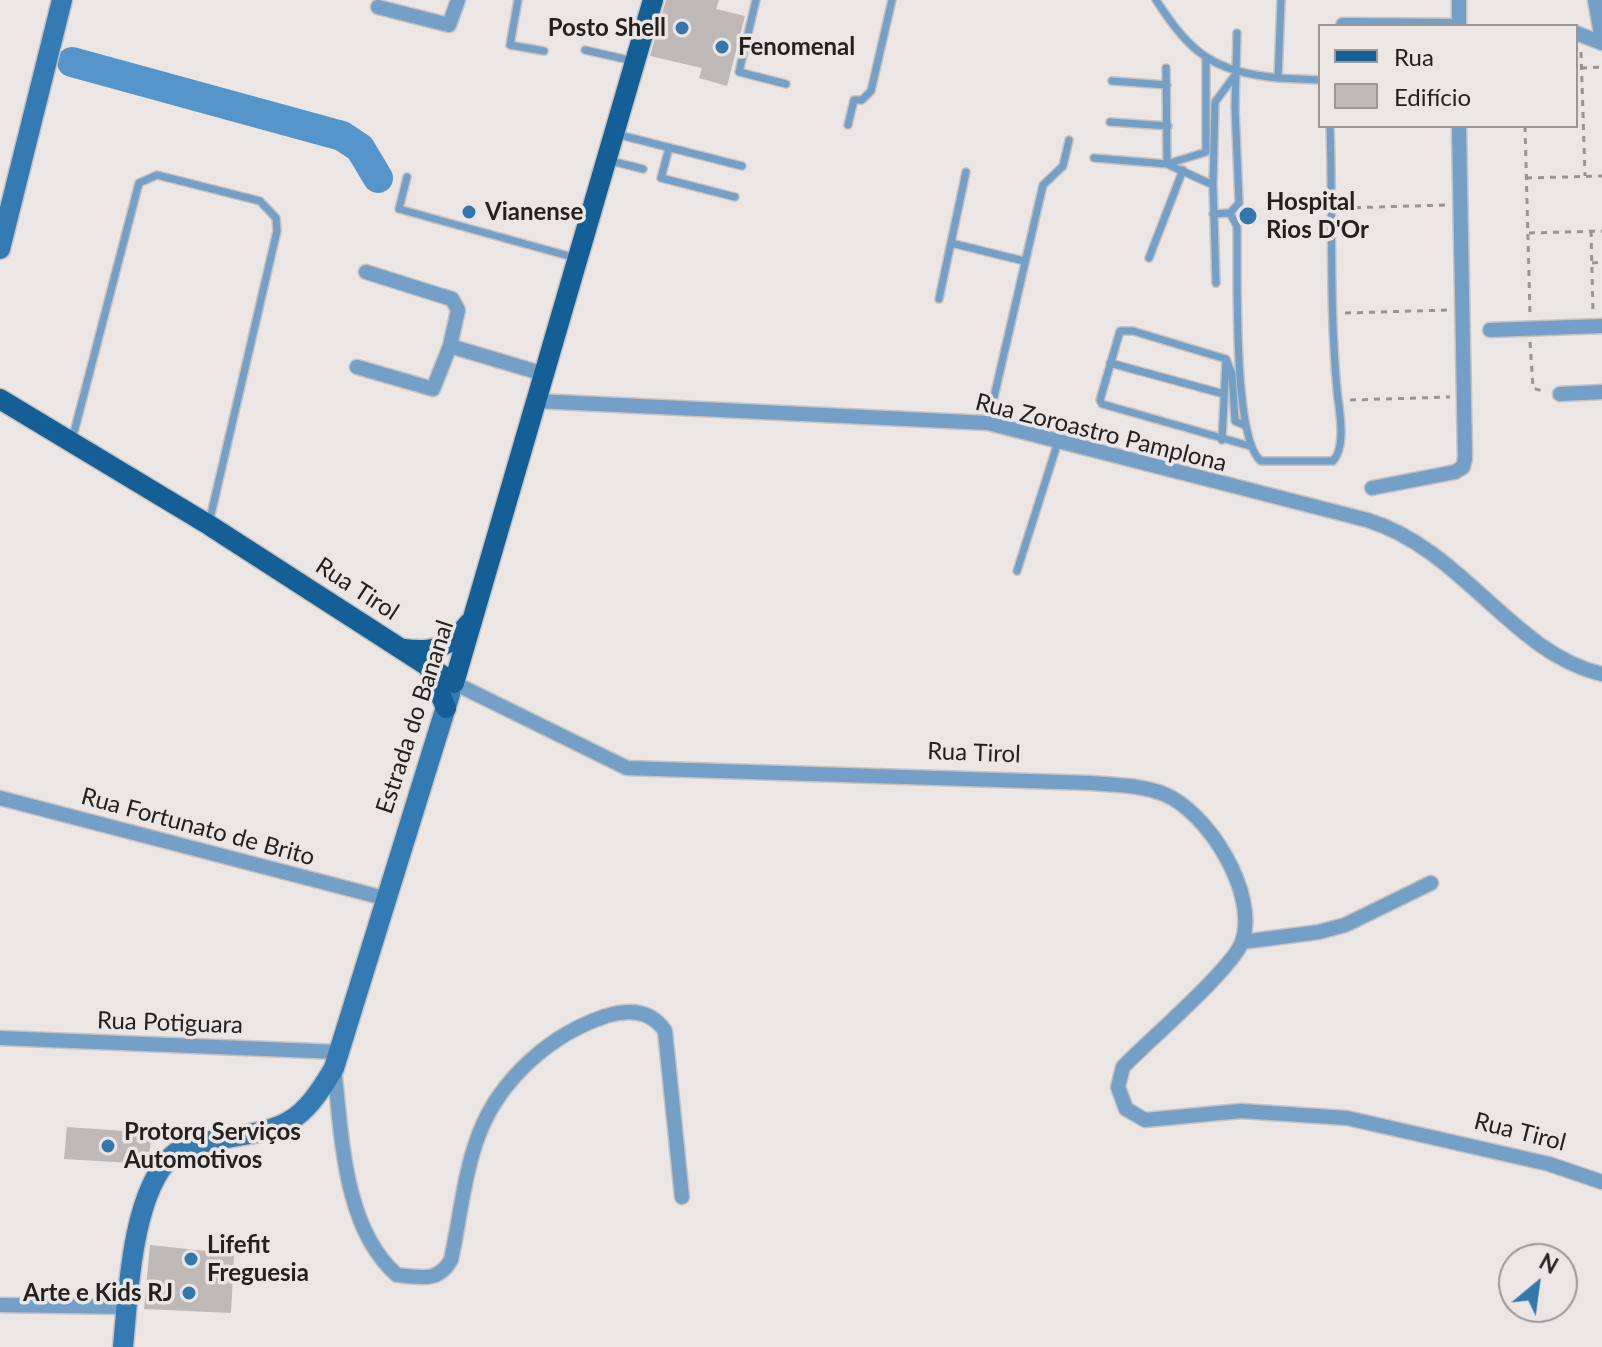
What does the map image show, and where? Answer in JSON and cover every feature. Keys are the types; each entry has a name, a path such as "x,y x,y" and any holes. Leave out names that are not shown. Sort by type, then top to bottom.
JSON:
{"main road":[{"name":"Estrada do Bananal","path":"454,683 653,0"},
{"name":"Rua Tirol","path":"0,399 209,525 454,683"},
{"path":"401,649 421,651 444,647 474,616"},
{"path":"428,666 446,708"}],"street":[{"path":"0,249 62,0"},
{"path":"378,7 449,25 458,0"},
{"path":"1459,0 1459,24"},
{"path":"1578,34 1602,41 1595,0"},
{"path":"1372,488 1432,477 1463,467 1459,128"},
{"path":"357,367 433,389 450,346 458,310 456,302 366,272"},
{"path":"1490,330 1597,326"},
{"path":"450,346 544,374"},
{"path":"1560,394 1602,392"},
{"name":"Rua Zoroastro Pamplona","path":"536,401 988,423 1397,529 1424,545 1556,657 1602,674"},
{"name":"Estrada do Bananal","path":"123,1347 145,1201 172,1156 184,1147 275,1129 293,1122 307,1110 336,1060 384,898 454,683"},
{"name":"Rua Tirol","path":"454,683 627,768 1091,783 1139,787 1165,794 1189,810 1226,854 1242,909 1242,942 1219,972 1123,1067 1119,1077 1120,1098 1136,1116 1163,1121 1241,1111 1347,1118 1549,1164 1602,1182"},
{"name":"Rua Fortunato de Brito","path":"0,798 384,898"},
{"path":"1242,942 1319,932 1345,925 1431,883"},
{"path":"336,1060 356,1208 375,1252 397,1275 436,1277 445,1271 451,1260 477,1138 505,1089 523,1067 560,1037 586,1023 617,1013 637,1012 656,1019 665,1031 682,1197"},
{"name":"Rua Potiguara","path":"0,1038 336,1060"},
{"path":"0,1305 127,1307"}],"lane":[{"path":"518,0 510,45 544,51"},
{"path":"756,0 739,72 786,84"},
{"path":"848,125 854,100 862,100 871,91 892,0"},
{"path":"1156,0 1206,60 1236,74 1318,80"},
{"path":"1278,78 1281,0"},
{"path":"1213,214 1230,213 1239,203 1237,33"},
{"path":"585,50 635,62"},
{"path":"1167,164 1206,152 1206,60"},
{"path":"1166,68 1167,164"},
{"path":"1216,283 1213,214 1215,102 1236,74"},
{"path":"1112,81 1167,85"},
{"path":"1110,122 1168,126"},
{"path":"1230,213 1237,226 1241,405 1250,446 1261,461 1333,461 1339,455 1330,128"},
{"path":"614,133 742,166"},
{"path":"988,423 1043,185 1063,166 1069,140"},
{"path":"669,148 661,178 735,197"},
{"path":"1094,158 1167,164 1213,185"},
{"path":"606,160 643,169"},
{"path":"1149,258 1183,170"},
{"path":"939,299 966,172"},
{"path":"71,441 139,183 157,175 260,201 276,218 277,231 209,525"},
{"path":"407,177 399,209 578,258"},
{"path":"951,243 1024,261"},
{"path":"1226,359 1123,329 1100,400 1102,404 1250,446"},
{"path":"1226,359 1232,374 1235,421 1246,426"},
{"path":"1222,440 1226,359"},
{"path":"1110,363 1224,394"},
{"path":"1017,571 1058,442"}],"path":[{"path":"1578,34 1585,176"},
{"path":"1581,68 1602,67"},
{"path":"1578,107 1583,107"},
{"path":"1525,128 1533,388 1560,394"},
{"path":"1526,178 1602,176"},
{"path":"1341,208 1459,204"},
{"path":"1591,231 1597,326"},
{"path":"1529,233 1602,231"},
{"path":"1592,263 1602,262"},
{"path":"1345,313 1460,310"},
{"path":"1347,401 1462,396"}],"building":[{"name":"Posto Shell","path":"666,0 719,0 716,9 745,16 727,86 699,78 702,68 650,56"},
{"name":"Protorq Serviços Automotivos","path":"67,1127 152,1133 148,1164 64,1159"},
{"name":"Arte e Kids RJ","path":"150,1245 234,1254 231,1313 144,1309"}],"waterway":[{"path":"72,62 342,136 360,148 378,178"}],"place":[{"name":"Posto Shell","path":"682,28"},
{"name":"Fenomenal","path":"722,47"},
{"name":"Vianense","path":"469,212"},
{"name":"Hospital Rios D'Or","path":"1248,216"},
{"name":"Protorq Serviços Automotivos","path":"108,1146"},
{"name":"Lifefit Freguesia","path":"191,1259"},
{"name":"Arte e Kids RJ","path":"189,1293"}]}
